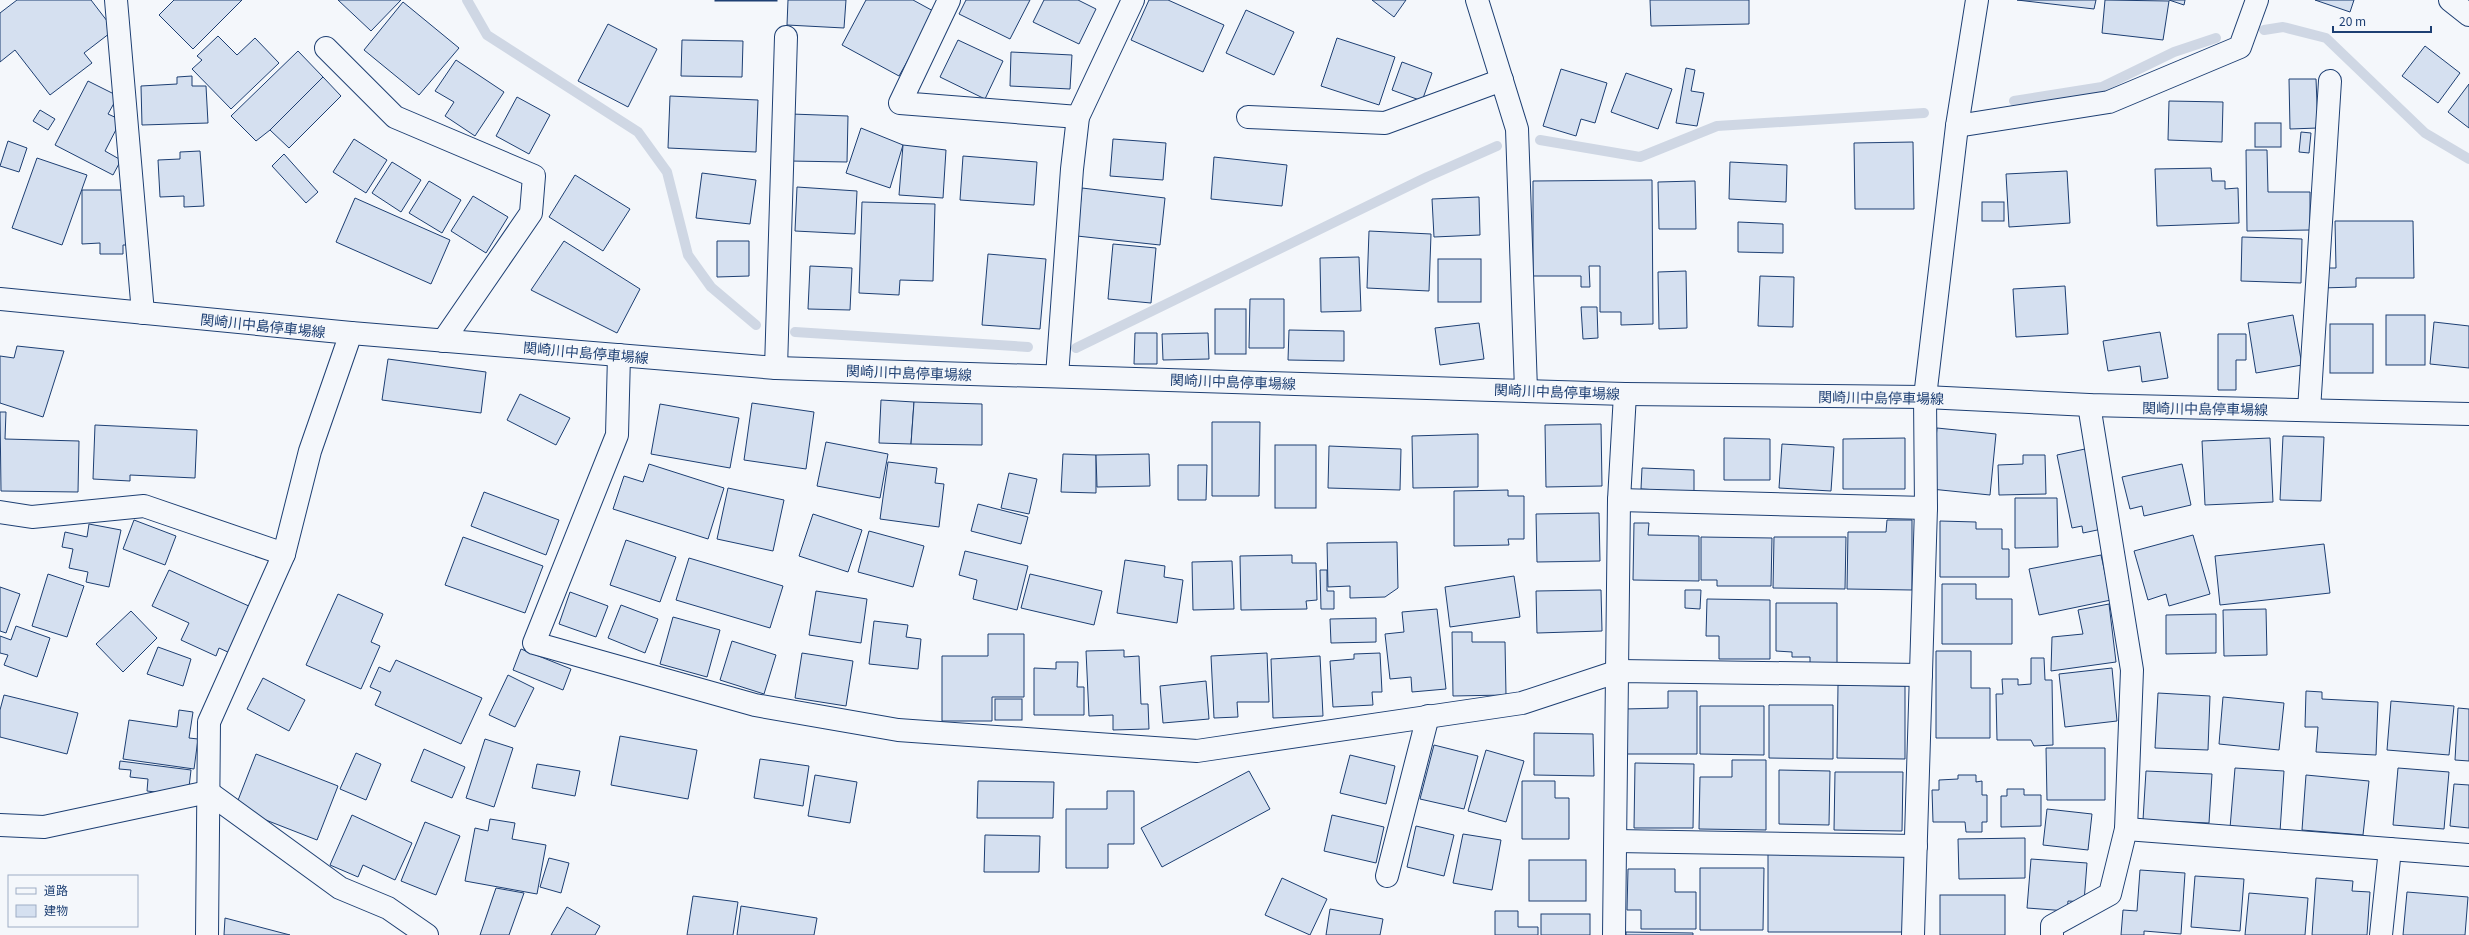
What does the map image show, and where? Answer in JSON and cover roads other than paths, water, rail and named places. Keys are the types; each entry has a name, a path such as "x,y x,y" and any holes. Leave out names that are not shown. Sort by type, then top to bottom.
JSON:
{"street":[{"path":"116,0 143,313"},
{"path":"949,0 900,103 1078,117"},
{"path":"1056,376 1072,169 1078,117 1133,0"},
{"path":"1477,0 1517,129 1526,390"},
{"path":"1913,935 1926,508 1925,397 1957,126 1977,0"},
{"path":"1957,126 2108,102 2240,47 2257,0"},
{"path":"2450,0 2469,15"},
{"path":"776,368 786,37"},
{"path":"326,48 394,117 534,176 530,214 443,341"},
{"path":"1248,117 1385,123 1502,80"},
{"path":"2309,410 2330,81"},
{"name":"関崎川中島停車場線","path":"0,299 351,333 776,368 1625,394 1925,397 2089,405 2469,414"},
{"path":"207,935 209,722 284,554 310,451 351,333"},
{"path":"619,355 617,435 534,643 755,705 898,730 1197,751 1522,703 1619,671 1921,676"},
{"path":"1614,935 1619,671 1619,500 1625,394"},
{"path":"2052,935 2052,926 2110,894 2126,830 2132,670 2089,405"},
{"path":"1619,500 1926,508"},
{"path":"0,512 32,517 144,506 284,554"},
{"path":"1387,876 1428,716"},
{"path":"0,825 44,827 208,792 340,888 388,908 427,935"},
{"path":"2126,830 2469,855"},
{"path":"1616,841 1916,846"},
{"path":"2380,935 2390,849"}],"waterway":[{"path":"467,0 487,35 638,132 667,172 688,255 711,287 756,325"},
{"path":"2264,30 2283,27 2326,38 2425,133 2469,159"},
{"path":"2014,101 2102,87 2174,52 2216,38"},
{"path":"1540,140 1640,157 1717,126 1924,113"},
{"path":"1076,348 1427,177 1497,146"},
{"path":"795,332 1028,347"}]}
